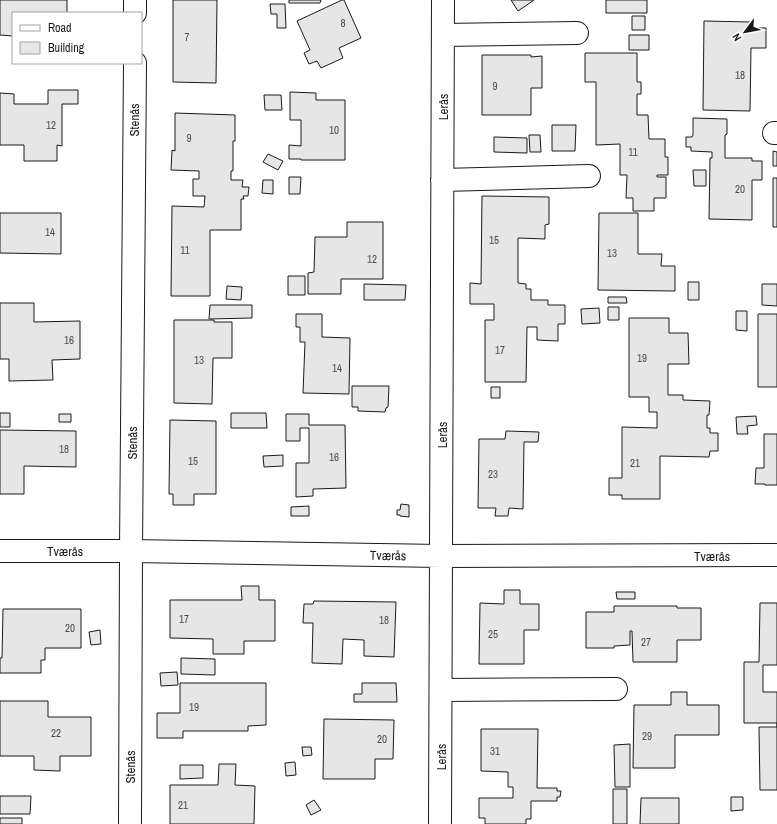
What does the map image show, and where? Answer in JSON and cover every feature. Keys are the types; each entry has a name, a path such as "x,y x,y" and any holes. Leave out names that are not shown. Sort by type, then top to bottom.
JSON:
{"street":[{"path":"135,0 135,12"},
{"name":"Lerås","path":"440,824 443,0"},
{"path":"443,35 577,33"},
{"name":"Stenås","path":"130,824 135,64"},
{"path":"442,180 589,176"},
{"name":"Tværås","path":"0,551 131,551 441,556 777,555"},
{"path":"441,690 616,689"}],"building":[{"path":"0,0 67,0 67,12 12,12 12,36 0,35"},
{"path":"173,0 217,0 216,83 173,82"},
{"path":"289,0 321,0 320,3 289,3"},
{"path":"344,0 361,38 339,48 343,58 321,68 317,61 309,64 304,53 310,50 297,21"},
{"path":"511,0 534,0 518,11"},
{"path":"606,0 647,0 647,13 606,13"},
{"path":"270,4 285,4 286,28 277,28 277,14 271,14"},
{"path":"632,16 645,16 645,30 632,30"},
{"path":"704,21 751,22 751,28 766,28 766,48 751,48 750,111 703,110"},
{"path":"629,35 649,35 649,50 629,50"},
{"path":"585,53 637,53 637,82 641,82 641,94 637,94 637,115 648,115 649,139 665,139 665,157 668,157 668,175 657,175 657,177 666,177 666,198 654,198 654,211 633,211 633,198 626,198 627,175 620,175 620,144 596,145 596,82 585,82"},
{"path":"482,55 542,56 542,88 531,88 531,115 482,115"},
{"path":"48,90 78,90 78,104 62,104 62,146 57,145 57,161 24,161 24,145 0,145 0,93 14,94 14,104 48,104"},
{"path":"290,92 316,93 316,100 345,100 345,160 289,159 289,145 301,146 301,120 290,120"},
{"path":"264,95 281,95 282,110 265,110"},
{"path":"175,113 235,115 235,141 233,141 233,171 231,171 231,180 243,180 242,187 249,187 248,196 243,196 244,199 241,199 241,230 210,230 210,296 171,296 172,206 204,207 205,196 193,196 193,179 199,179 199,171 171,170 172,150 175,151"},
{"path":"693,118 727,119 725,158 752,158 752,161 762,161 762,180 752,180 752,220 709,219 710,158 712,158 712,152 691,151 691,147 686,147 686,137 692,137 693,135"},
{"path":"552,125 576,125 575,151 552,151"},
{"path":"529,135 540,135 541,152 530,152"},
{"path":"494,137 527,138 527,153 494,152"},
{"path":"773,151 777,152 777,166 773,166"},
{"path":"268,154 283,161 278,170 263,162"},
{"path":"693,170 706,170 706,186 694,186"},
{"path":"289,177 301,177 300,194 289,194"},
{"path":"773,178 777,178 777,227 773,227"},
{"path":"263,180 273,180 273,194 262,193"},
{"path":"482,196 549,197 549,224 545,225 545,239 518,238 518,283 526,284 526,289 531,289 531,300 548,300 548,305 565,305 565,324 558,324 558,341 537,340 537,327 527,327 526,382 485,382 485,320 494,320 494,304 470,304 470,283 481,284"},
{"path":"0,213 61,213 61,254 0,253"},
{"path":"599,213 638,213 638,254 662,254 661,266 675,266 675,291 598,290"},
{"path":"347,222 383,222 383,279 341,279 341,294 308,294 308,273 314,272 315,237 347,237"},
{"path":"288,276 305,276 305,295 288,295"},
{"path":"688,282 699,282 699,300 688,300"},
{"path":"364,284 406,285 405,300 364,300"},
{"path":"762,284 777,284 777,306 762,305"},
{"path":"227,286 242,287 241,300 226,299"},
{"path":"608,297 626,297 627,303 608,303"},
{"path":"0,303 34,303 34,322 80,321 80,359 52,360 53,380 9,381 9,359 0,359"},
{"path":"210,305 252,305 252,318 209,319"},
{"path":"608,307 619,307 619,320 608,320"},
{"path":"599,308 600,323 582,324 581,309"},
{"path":"736,311 747,311 747,331 736,330"},
{"path":"296,314 322,314 322,337 350,338 349,394 303,393 305,342 300,342 300,327 296,327"},
{"path":"758,314 777,314 777,387 758,387"},
{"path":"629,318 669,318 669,333 688,333 689,364 668,364 668,395 683,395 683,400 710,401 709,415 707,415 707,428 710,428 710,433 718,433 718,451 710,451 709,457 660,456 660,499 622,499 622,495 609,495 609,478 622,478 622,427 657,428 657,412 649,412 649,397 629,397"},
{"path":"174,320 214,320 214,322 232,322 232,358 213,358 212,404 174,403"},
{"path":"352,386 389,386 388,407 386,408 385,412 358,411 358,407 352,407"},
{"path":"491,387 500,387 500,398 491,398"},
{"path":"0,413 10,413 10,427 0,427"},
{"path":"231,413 266,413 267,428 231,428"},
{"path":"59,414 71,414 71,422 59,422"},
{"path":"286,414 309,414 309,425 345,425 346,488 313,489 313,496 296,497 296,463 309,463 309,428 300,428 300,441 286,441"},
{"path":"756,416 757,425 747,426 748,434 737,434 736,417"},
{"path":"170,420 216,421 216,494 194,494 194,505 173,505 173,494 169,494"},
{"path":"0,430 76,431 76,467 24,466 24,494 0,494"},
{"path":"506,431 539,432 538,442 524,442 523,509 509,508 508,516 495,516 496,508 478,508 479,439 505,439"},
{"path":"764,434 777,434 777,485 755,484 756,468 764,468"},
{"path":"283,455 283,466 264,467 263,456"},
{"path":"401,504 409,505 409,517 397,515 397,510 400,510"},
{"path":"309,506 309,516 291,516 291,507"},
{"path":"241,586 259,586 259,600 275,600 275,641 244,641 244,654 213,654 213,639 170,638 170,600 242,600"},
{"path":"504,590 520,590 520,604 539,604 539,630 524,630 524,664 479,664 480,603 504,604"},
{"path":"616,592 635,592 635,599 617,599"},
{"path":"314,601 396,602 394,657 364,656 364,640 343,639 342,664 312,663 313,623 303,623 304,604 313,604"},
{"path":"760,603 777,603 777,665 763,665 763,692 777,692 777,723 744,723 744,662 759,662"},
{"path":"614,606 677,606 677,608 701,608 701,640 677,640 677,662 633,662 632,631 630,631 630,645 614,646 614,648 586,648 586,612 614,612"},
{"path":"3,609 81,609 81,648 45,648 45,660 41,660 41,673 0,673 0,658 2,658"},
{"path":"100,630 101,644 91,645 89,632"},
{"path":"181,658 215,659 215,675 181,674"},
{"path":"177,672 178,685 161,686 160,673"},
{"path":"180,683 266,683 266,725 248,726 248,731 183,731 183,738 157,738 157,713 180,713"},
{"path":"362,683 396,683 397,702 354,702 354,694 362,694"},
{"path":"671,692 687,692 687,705 719,705 719,735 675,735 675,768 633,768 634,705 671,705"},
{"path":"0,701 48,701 48,717 91,717 91,756 60,756 60,771 34,770 34,756 0,756"},
{"path":"324,719 394,720 393,759 375,759 375,779 323,779"},
{"path":"759,727 777,727 777,790 760,790"},
{"path":"481,729 538,729 537,788 557,788 557,791 561,791 560,797 557,797 557,801 531,801 531,819 526,819 526,824 485,824 485,818 479,818 479,798 513,798 513,787 508,787 508,772 481,771"},
{"path":"630,744 630,787 615,787 614,745"},
{"path":"302,747 311,747 312,755 303,756"},
{"path":"295,762 296,775 286,776 285,763"},
{"path":"219,764 236,764 235,785 255,786 254,824 170,824 170,785 218,785"},
{"path":"180,765 203,765 203,778 180,779"},
{"path":"613,789 627,789 627,824 613,824"},
{"path":"0,796 31,796 30,814 0,814"},
{"path":"731,797 743,797 743,810 731,811"},
{"path":"641,798 679,798 679,824 640,824"},
{"path":"314,800 321,810 311,815 306,805"},
{"path":"0,818 22,818 22,824 0,824"}]}
